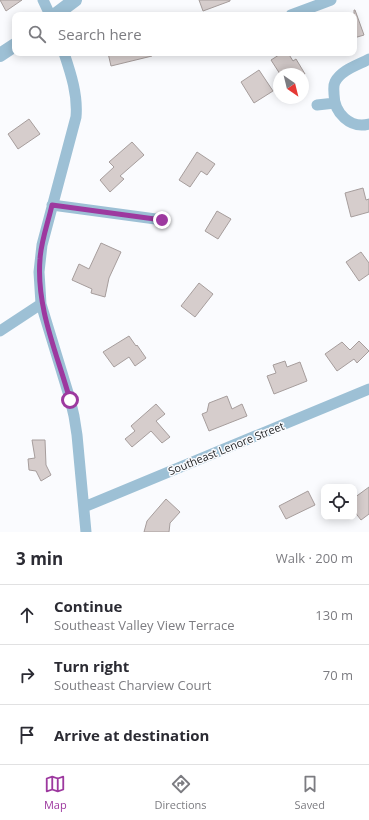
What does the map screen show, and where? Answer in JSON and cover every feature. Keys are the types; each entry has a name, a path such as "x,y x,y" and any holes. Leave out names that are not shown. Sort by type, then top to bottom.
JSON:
{"street":[{"path":"43,0 49,12"},
{"path":"59,12 75,0"},
{"path":"299,12 331,0"},
{"path":"0,55 12,47"},
{"path":"65,56 73,80 77,106 76,117 42,244 39,285 41,304 70,400 77,435 86,532"},
{"path":"369,59 350,68 337,79 334,88 335,103 340,114 347,121 360,125 369,124"},
{"path":"317,105 335,103"},
{"path":"52,205 162,220"},
{"path":"0,331 41,304"},
{"name":"Southeast Lenore Street","path":"84,507 369,389"}],"building":[{"path":"0,0 22,0 6,11"},
{"path":"199,0 230,0 230,1 203,11"},
{"path":"357,16 364,35 357,37"},
{"path":"109,56 152,56 111,66"},
{"path":"277,56 290,56 293,61 296,59 301,68 276,68 271,60"},
{"path":"259,70 273,91 254,103 241,82"},
{"path":"29,119 40,134 18,149 8,134"},
{"path":"132,142 144,155 120,176 124,179 110,192 100,180 114,167 109,162"},
{"path":"197,152 215,164 207,175 201,171 190,187 179,180"},
{"path":"363,188 366,200 369,199 369,212 351,217 345,193"},
{"path":"217,211 231,219 218,239 205,231"},
{"path":"101,243 121,252 109,278 105,297 91,293 92,289 72,280 79,264 89,269"},
{"path":"361,252 369,263 369,274 359,281 346,262"},
{"path":"199,283 213,294 195,317 181,306"},
{"path":"129,336 146,358 135,366 129,357 114,367 103,352"},
{"path":"359,341 369,351 357,363 354,359 337,371 325,354 342,342 350,350"},
{"path":"285,361 287,367 300,362 307,381 274,394 267,376 276,373 273,365"},
{"path":"227,396 232,409 242,404 247,416 209,431 202,414 207,412 209,403"},
{"path":"156,404 165,414 156,421 170,437 162,443 151,431 132,447 125,439 135,431 131,426"},
{"path":"32,440 45,440 46,465 51,475 41,481 36,471 29,470 28,459 35,458"},
{"path":"369,487 369,514 361,520 357,515 357,496"},
{"path":"308,491 315,505 286,519 279,506"},
{"path":"166,499 180,512 170,523 169,532 144,532 147,521"}],"route":[{"path":"70,400 41,304 39,285 42,244 52,205 162,220"}]}
